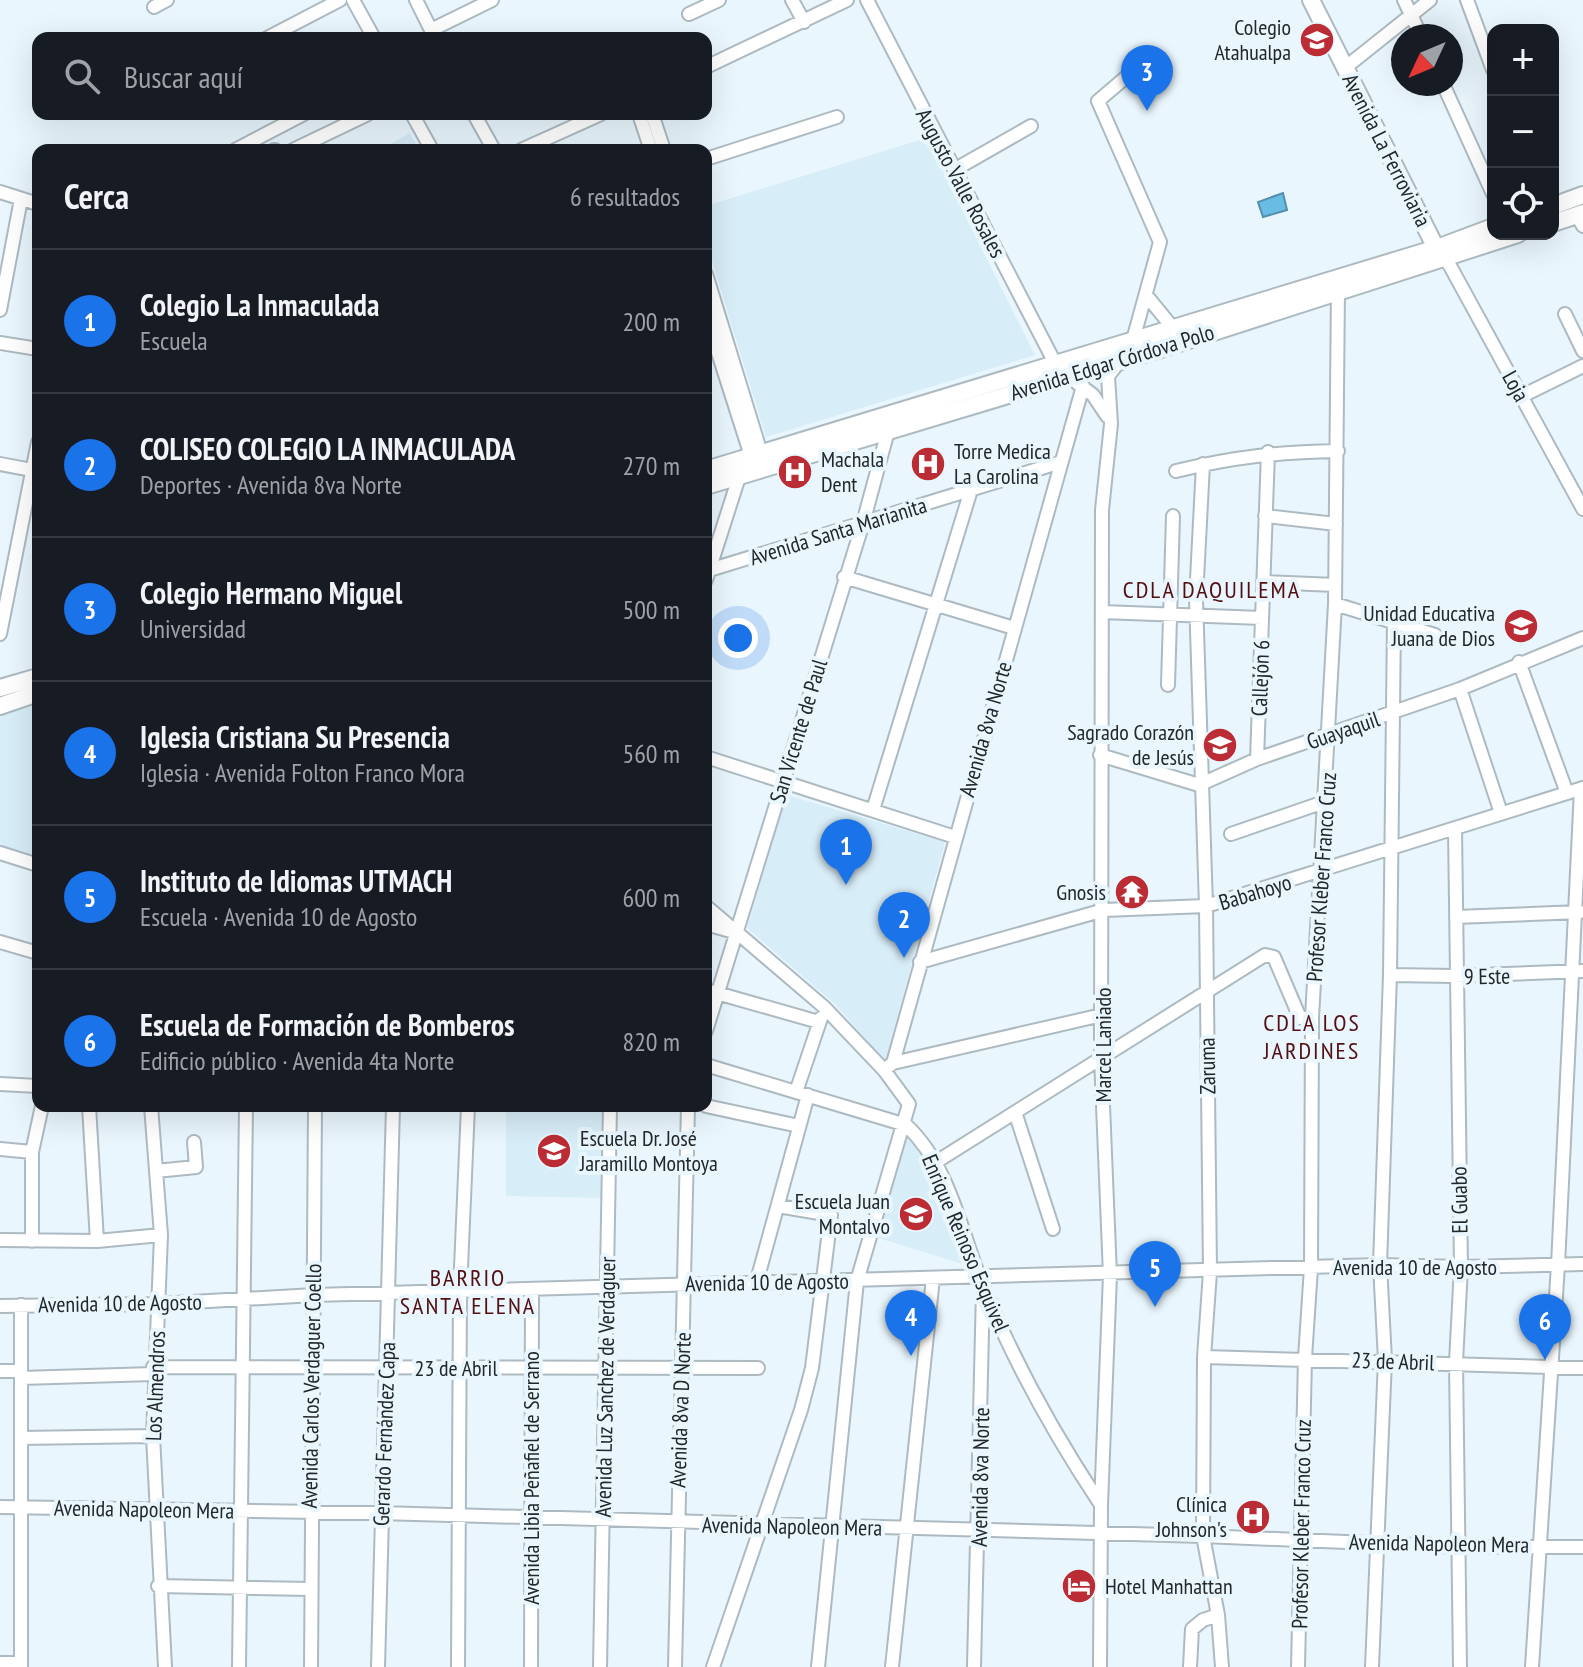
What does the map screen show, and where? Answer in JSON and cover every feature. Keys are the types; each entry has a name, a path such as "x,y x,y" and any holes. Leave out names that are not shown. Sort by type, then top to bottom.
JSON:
{"main road":[{"name":"Avenida La Ferroviaria","path":"1311,0 1444,254"},
{"name":"Avenida La Ferroviaria","path":"1320,0 1444,254"},
{"path":"1559,204 1583,195"},
{"path":"1559,222 1581,218"},
{"name":"Avenida Edgar Córdova Polo","path":"1444,254 1487,230"},
{"name":"Avenida Edgar Córdova Polo","path":"712,468 1173,328 1496,240"},
{"name":"Avenida Edgar Córdova Polo","path":"712,484 1050,382 1337,285"},
{"path":"0,688 32,679"},
{"path":"0,706 32,695"}],"street":[{"path":"154,7 167,0"},
{"path":"279,32 340,0"},
{"path":"353,0 371,32"},
{"path":"416,0 432,32"},
{"path":"436,32 492,0"},
{"path":"689,14 719,0"},
{"path":"792,0 804,22"},
{"path":"712,64 847,0"},
{"name":"Augusto Valle Rosales","path":"867,0 1056,365"},
{"path":"1404,0 1416,24"},
{"path":"1351,63 1430,0"},
{"path":"1467,0 1487,54"},
{"path":"1133,340 1160,242 1098,101 1139,66"},
{"path":"1448,96 1487,181"},
{"path":"712,157 837,117"},
{"path":"246,144 292,120"},
{"path":"306,144 356,120"},
{"path":"415,120 429,144"},
{"path":"477,120 491,144"},
{"path":"534,144 588,120"},
{"path":"641,120 649,144"},
{"path":"654,120 662,144"},
{"path":"954,170 1031,126"},
{"path":"0,192 32,202"},
{"path":"0,310 21,199"},
{"name":"Loja","path":"1444,254 1583,509"},
{"name":"Profesor Kleber Franco Cruz","path":"1298,1667 1299,1541 1311,1268 1312,1018 1327,801 1335,604 1337,285"},
{"path":"1146,295 1173,328"},
{"path":"712,296 756,455"},
{"path":"1565,314 1583,351"},
{"path":"712,332 756,455"},
{"path":"0,343 32,348"},
{"name":"Marcel Laniado","path":"1100,1667 1101,1505 1110,1275 1101,1057 1104,910 1100,755 1102,510 1111,424 1108,376 1121,359"},
{"path":"1522,396 1583,366"},
{"path":"1050,382 1070,381 1083,386 1098,401 1111,424"},
{"name":"Avenida 8va Norte","path":"888,1066 1083,386"},
{"name":"San Vicente de Paul","path":"712,989 737,933 863,523 888,431"},
{"path":"1176,471 1268,452 1338,451"},
{"name":"Callejón 6","path":"1257,759 1268,452"},
{"path":"712,559 739,477 756,455"},
{"name":"Avenida Santa Marianita","path":"712,572 1061,462"},
{"path":"0,464 32,470 3,606 0,634"},
{"name":"Zaruma","path":"1203,464 1197,614 1199,785 1206,906 1210,1272 1204,1357 1203,1536 1218,1615 1222,1667"},
{"path":"873,810 971,490"},
{"path":"1168,685 1173,516"},
{"path":"1265,516 1336,524"},
{"path":"0,561 14,564"},
{"path":"844,577 1014,628"},
{"path":"1263,582 1335,585"},
{"path":"1335,604 1435,635"},
{"path":"1102,612 1262,618"},
{"path":"1372,1667 1385,1360 1380,1265 1390,975 1394,621"},
{"name":"Guayaquil","path":"1199,785 1257,759 1460,689 1519,662 1582,642"},
{"path":"1519,662 1567,793"},
{"path":"1460,689 1501,813"},
{"path":"1100,755 1199,785"},
{"path":"712,759 955,837"},
{"path":"1532,1667 1549,1365 1577,972 1582,789"},
{"name":"Babahoyo","path":"920,962 1104,910 1206,906 1392,851 1582,789"},
{"path":"1231,834 1327,801"},
{"name":"El Guabo","path":"1455,829 1454,976 1461,1267 1456,1362 1461,1547 1460,1667"},
{"path":"0,853 32,863"},
{"path":"712,911 888,1066 908,1100 906,1125 857,1281 818,1667"},
{"path":"1456,917 1579,912"},
{"path":"712,926 737,933"},
{"path":"0,942 32,951"},
{"path":"936,1162 1270,954 1300,1018 1312,1018"},
{"name":"9 Este","path":"1390,975 1577,972"},
{"path":"712,991 819,1022"},
{"path":"756,1284 799,1126 802,1094 824,1007"},
{"path":"888,1066 1102,1015"},
{"path":"712,1067 906,1125"},
{"path":"0,1084 32,1086"},
{"path":"712,1107 799,1126"},
{"path":"32,1241 32,1152 41,1112"},
{"path":"89,1112 97,1241"},
{"name":"Los Almendros","path":"151,1112 161,1235 153,1370 154,1511 165,1667"},
{"path":"239,1667 238,1512 244,1367 242,1300 246,1112"},
{"name":"Avenida Carlos Verdaguer Coello","path":"311,1667 315,1112"},
{"name":"Gerardo Fernández Capa","path":"378,1667 393,1112"},
{"path":"458,1667 460,1291 468,1112"},
{"name":"Avenida Luz Sanchez de Verdaguer","path":"600,1667 610,1112"},
{"name":"Avenida 8va D Norte","path":"675,1667 688,1112"},
{"path":"1015,1112 1053,1229"},
{"name":"Enrique Reinoso Esquivel","path":"906,1125 936,1162 981,1282 1032,1395 1101,1505"},
{"path":"156,1171 196,1167 194,1142"},
{"path":"0,1149 32,1152"},
{"path":"713,1667 812,1368 831,1215 778,1206"},
{"path":"0,1240 97,1241 161,1235"},
{"name":"Avenida 10 de Agosto","path":"0,1306 158,1304 314,1295 684,1284 933,1278 981,1282 1380,1265 1583,1264"},
{"path":"892,1667 933,1278"},
{"name":"Avenida 8va Norte","path":"974,1667 979,1530 981,1282"},
{"name":"Avenida Libia Peñafiel de Serrano","path":"531,1667 532,1289"},
{"path":"0,1663 21,1665 21,1305"},
{"name":"23 de Abril","path":"1204,1357 1583,1368"},
{"name":"23 de Abril","path":"0,1371 21,1374 244,1367 758,1368"},
{"path":"21,1438 153,1436"},
{"name":"Avenida Napoleon Mera","path":"0,1507 380,1513 461,1518 1375,1541 1461,1547 1583,1547"},
{"path":"158,1586 311,1589"},
{"path":"1190,1667 1192,1629 1203,1620 1218,1615"}],"shaded area":[{"path":"410,133 416,144 390,144"},
{"path":"926,138 1035,355 766,437 712,261 712,204"},
{"path":"32,701 32,857 0,848 0,712"},
{"path":"787,795 945,842 885,1061 836,1005 747,928"},
{"name":"Escuela Dr. José Jaramillo Montoya","path":"506,1112 603,1112 602,1198 506,1196"},
{"name":"Escuela Juan Montalvo","path":"904,1131 928,1160 945,1191 972,1267 872,1236"}],"water":[{"path":"1283,193 1287,210 1263,217 1258,202"}],"place":[{"name":"Colegio Atahualpa","path":"1317,40"},
{"name":"Colegio Hermano Miguel","path":"1147,111"},
{"name":"Torre Medica La Carolina","path":"928,464"},
{"name":"Machala Dent","path":"795,472"},
{"name":"Unidad Educativa Juana de Dios","path":"1521,626"},
{"name":"Sagrado Corazón de Jesús","path":"1220,745"},
{"name":"Colegio La Inmaculada","path":"846,885"},
{"name":"Gnosis","path":"1132,892"},
{"name":"COLISEO COLEGIO LA INMACULADA","path":"904,958"},
{"name":"Escuela Dr. José Jaramillo Montoya","path":"554,1151"},
{"name":"Escuela Juan Montalvo","path":"916,1214"},
{"name":"Instituto de Idiomas UTMACH","path":"1155,1307"},
{"name":"Iglesia Cristiana Su Presencia","path":"911,1356"},
{"name":"Escuela de Formación de Bomberos","path":"1545,1360"},
{"name":"Clínica Johnson's","path":"1253,1517"},
{"name":"Hotel Manhattan","path":"1079,1586"}],"district":[{"name":"CDLA DAQUILEMA","path":"1212,589"},
{"name":"CDLA LOS JARDINES","path":"1312,1036"},
{"name":"BARRIO SANTA ELENA","path":"468,1291"}]}
